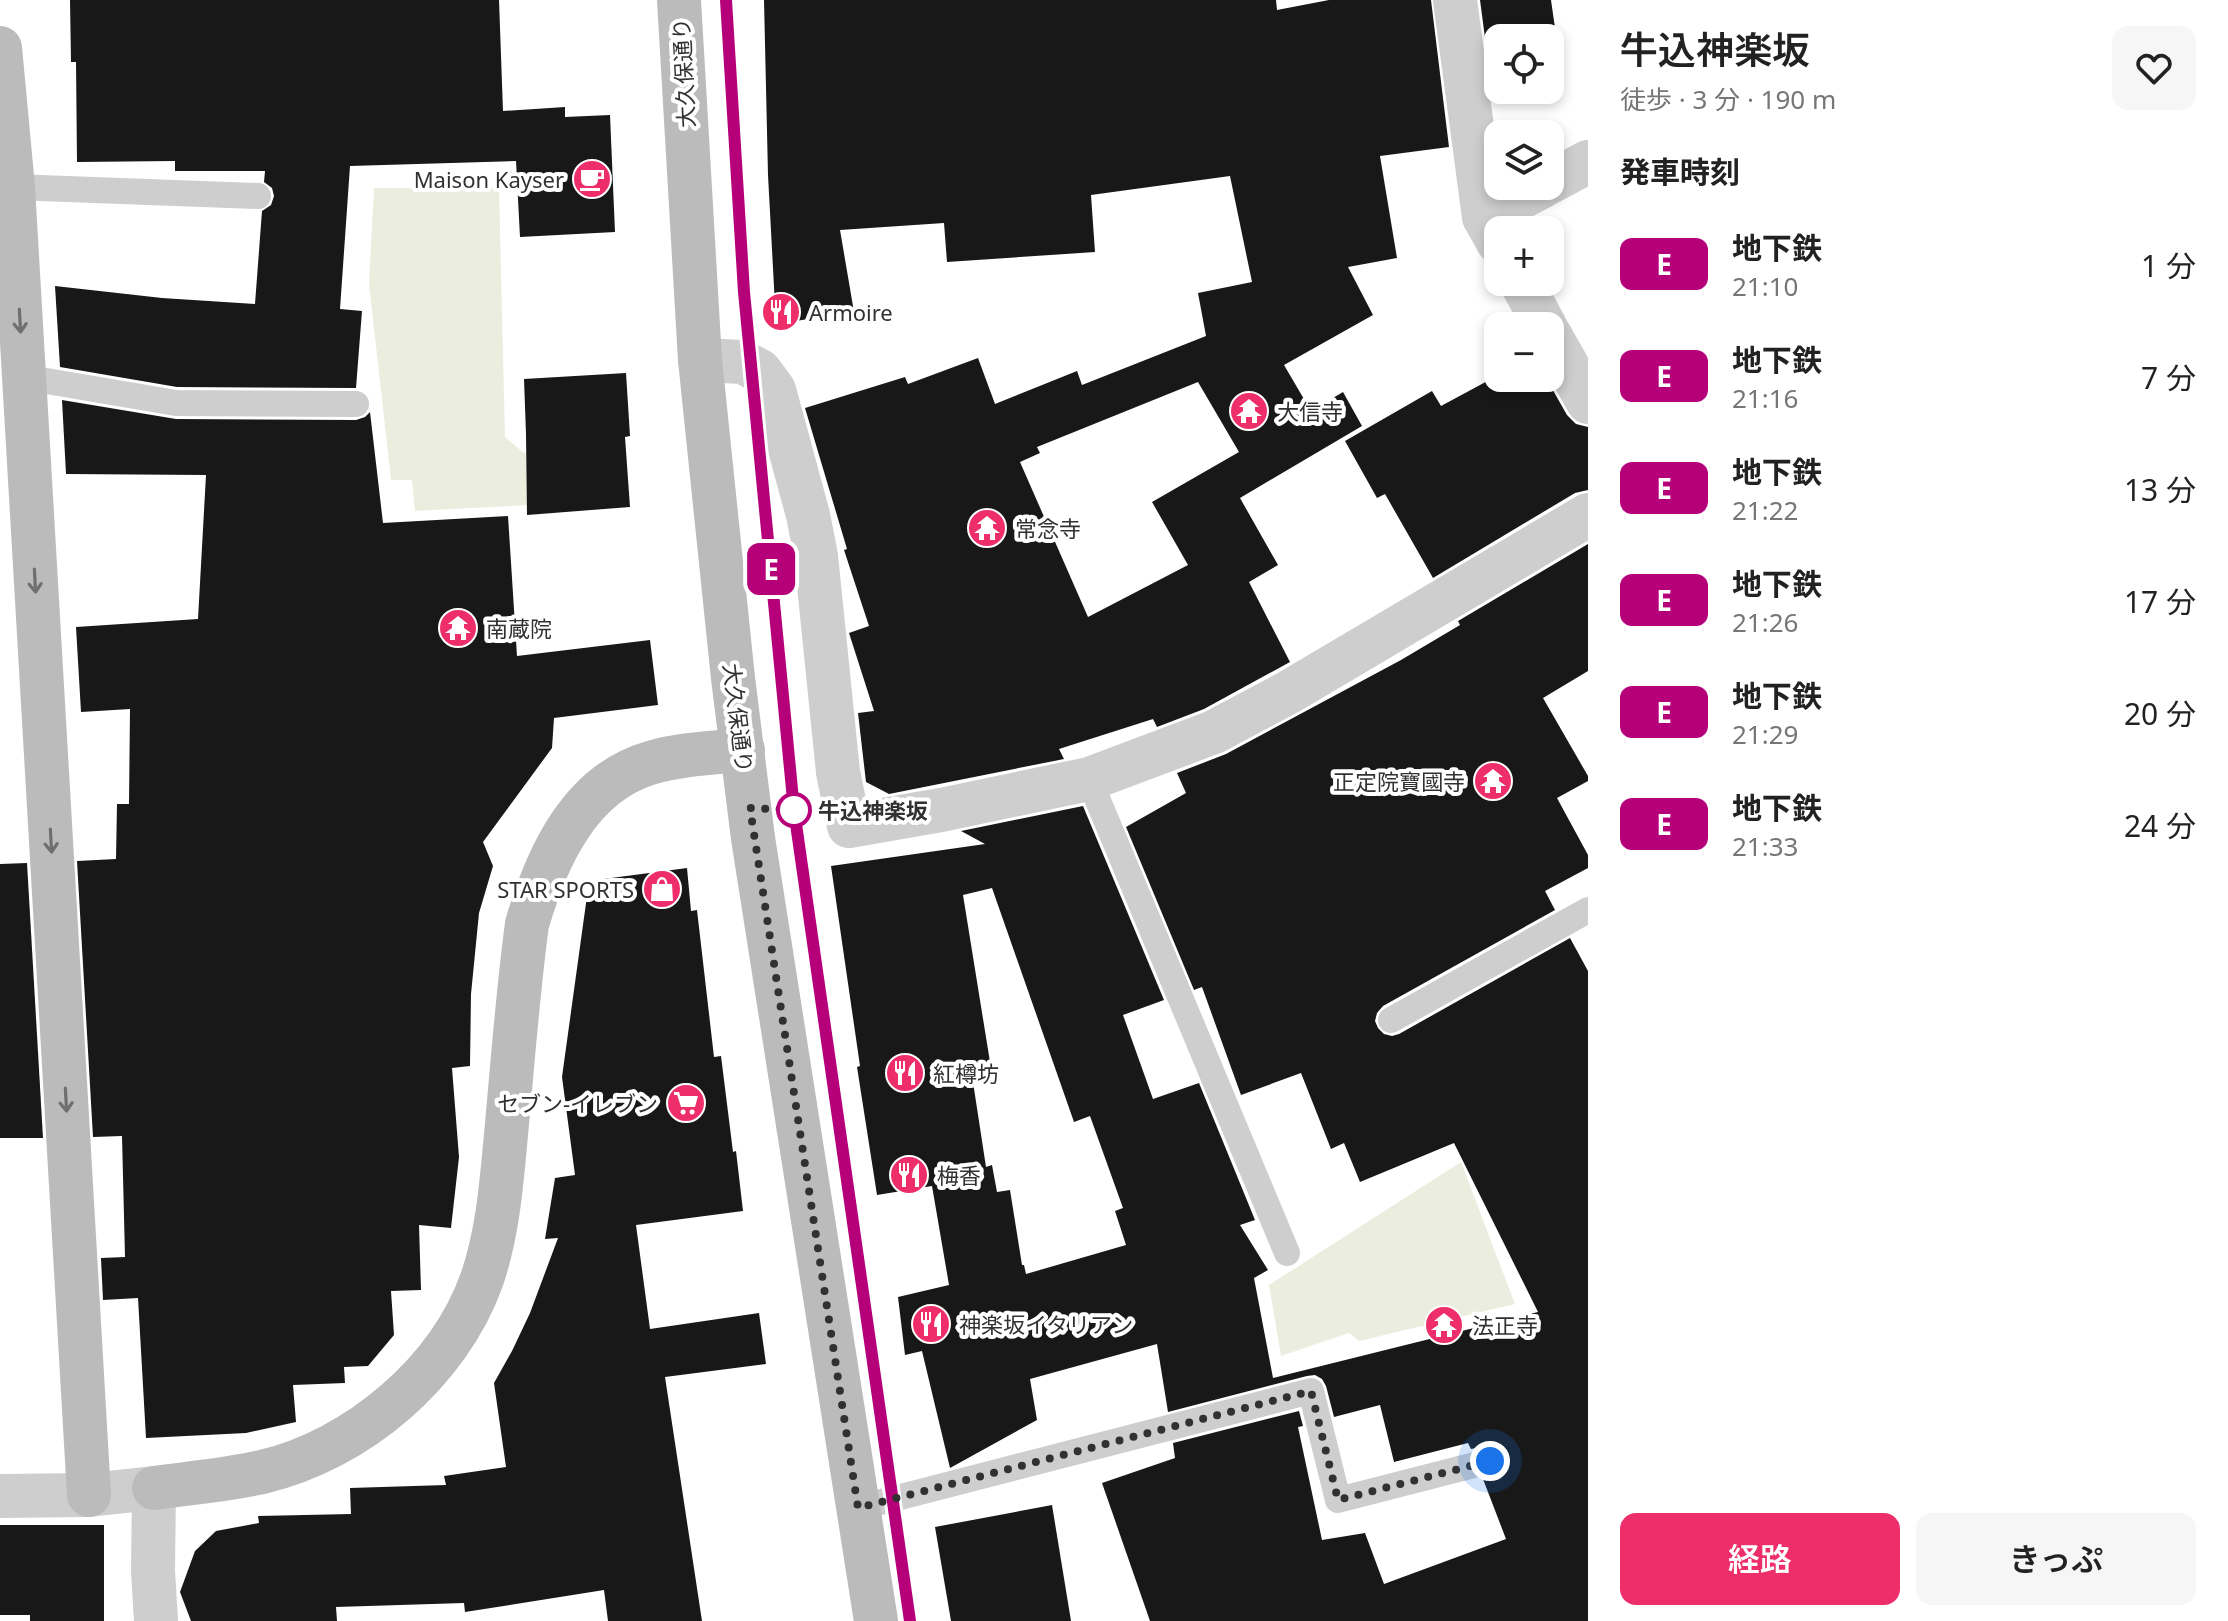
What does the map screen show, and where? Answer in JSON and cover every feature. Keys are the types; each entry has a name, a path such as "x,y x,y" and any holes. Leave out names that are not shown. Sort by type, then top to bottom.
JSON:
{"street":[{"name":"大久保通り","path":"679,0 700,360 733,678 753,838 876,1621"},
{"path":"1455,0 1489,216"},
{"path":"0,48 13,187 9,276 23,377 89,1495"},
{"path":"1564,175 1588,162"},
{"path":"1508,216 1526,200"},
{"path":"700,360 743,362 760,371 774,390 816,556 838,772 849,826 1089,779 1214,732 1289,692 1588,515"},
{"path":"1564,360 1588,402"},
{"path":"0,1496 89,1495 262,1472 299,1460 361,1429 387,1410 416,1382 462,1320 481,1280 495,1229 527,924 539,885 557,845 585,805 621,776 648,764 677,757 743,750"},
{"path":"154,1488 156,1621"}],"lane":[{"path":"13,187 258,196"},
{"path":"23,377 176,403 356,404"},
{"path":"1089,779 1287,1253"},
{"path":"1391,1020 1588,910"},
{"path":"858,1508 1311,1391 1338,1500 1490,1461"}],"shaded area":[{"path":"374,188 499,188 505,437 524,453 547,453 550,504 415,511 412,480 391,480 369,284"},
{"path":"1461,1162 1515,1304 1359,1341 1349,1333 1281,1356 1269,1285"}],"building":[{"path":"70,0 499,0 503,111 565,107 565,117 610,115 615,232 520,237 516,161 350,166 340,309 362,311 356,388 177,387 60,367 55,286 255,304 262,211 271,205 274,196 272,188 264,182 265,171 175,171 175,161 77,162 76,62 71,62"},
{"path":"764,0 1276,0 1277,10 1329,0 1431,0 1449,147 1380,156 1397,258 1348,267 1373,315 1284,365 1311,411 1343,392 1362,426 1240,498 1278,565 1249,582 1290,662 1204,709 1157,727 1153,719 1059,749 1064,759 889,794 866,782 858,713 874,711 849,633 869,626 844,550 847,549 805,408 905,377 908,384 978,358 995,404 1077,371 1082,385 1206,336 1198,293 1252,282 1230,176 1091,195 1095,252 947,262 944,223 840,230 854,312 776,324 768,175","holes":["1198,382 1239,452 1152,502 1188,565 1088,617 1020,462 1040,453 1037,447"]},
{"path":"1480,0 1551,0 1554,24 1484,24 1484,30"},
{"path":"626,373 630,436 625,437 630,507 527,515 524,379"},
{"path":"1484,383 1484,392 1554,392 1567,415 1576,424 1588,427 1588,490 1575,493 1433,578 1385,494 1377,498 1345,441 1432,391 1441,406"},
{"path":"62,400 176,419 356,420 370,412 383,523 508,516 517,656 650,640 658,705 554,718 552,748 483,842 493,866 479,913 471,994 470,1066 452,1068 459,1157 451,1228 419,1225 421,1290 391,1291 394,1335 368,1366 344,1367 345,1383 293,1385 296,1422 246,1433 146,1438 138,1298 103,1300 101,1258 125,1257 122,1136 93,1137 77,861 116,859 117,804 129,804 130,709 81,712 76,627 198,619 206,475 66,474"},
{"path":"1588,544 1588,671 1543,698 1588,776 1588,781 1557,798 1588,855 1588,868 1545,891 1555,910 1383,1006 1375,1021 1384,1034 1399,1034 1570,938 1588,971 1588,1621 1150,1621 1102,1483 1175,1458 1173,1443 1299,1411 1303,1426 1298,1427 1322,1540 1365,1533 1384,1584 1506,1539 1483,1479 1502,1472 1506,1465 1505,1456 1495,1446 1471,1449 1468,1443 1394,1462 1380,1405 1334,1417 1326,1386 1315,1375 1168,1412 1157,1344 1030,1379 1037,1420 950,1468 922,1351 905,1355 898,1297 949,1285 932,1186 877,1195 831,866 985,844 961,831 1083,806 1164,1000 1123,1015 1153,1099 1199,1083 1255,1220 1240,1225 1268,1270 1254,1278 1273,1378 1538,1312 1454,1143 1360,1182 1344,1143 1331,1149 1301,1073 1241,1095 1202,987 1194,990 1126,827 1186,793 1177,773 1226,754 1401,660 1460,625 1458,621","holes":["992,888 1074,1122 1090,1116 1123,1208 1115,1211 1126,1245 1026,1274 1010,1190 997,1192 992,1165 986,1167 971,1069 990,1062 963,895"]},
{"path":"27,863 43,1138 0,1138 0,864"},
{"path":"687,868 691,911 697,910 714,1057 721,1056 743,1211 636,1225 650,1329 759,1313 766,1364 665,1377 702,1621 608,1621 604,1590 465,1612 464,1603 336,1607 337,1621 191,1621 180,1592 195,1551 216,1531 259,1523 258,1516 351,1514 350,1488 446,1485 444,1476 506,1467 494,1383 530,1313 558,1238 545,1239 555,1178 575,1175 562,1077 587,896 596,880"},
{"path":"1052,1505 1071,1621 951,1621 935,1527"},
{"path":"0,1525 104,1525 104,1621 30,1621 30,1615 0,1615"}],"metro line":[{"name":"E","path":"726,0 744,292 794,810 910,1621"}],"place":[{"name":"Maison Kayser","path":"592,179"},
{"name":"Armoire","path":"781,312"},
{"name":"大信寺","path":"1249,411"},
{"name":"常念寺","path":"987,528"},
{"name":"南蔵院","path":"458,628"},
{"name":"正定院寶國寺","path":"1493,781"},
{"name":"牛込神楽坂","path":"794,810"},
{"name":"STAR SPORTS","path":"662,889"},
{"name":"紅樽坊","path":"905,1073"},
{"name":"セブン-イレブン","path":"686,1103"},
{"name":"梅香","path":"909,1175"},
{"name":"神楽坂イタリアン","path":"931,1324"},
{"name":"法正寺","path":"1444,1325"}],"route":[{"path":"794,810 750,808 858,1508 1311,1391 1338,1500 1490,1461"}]}
